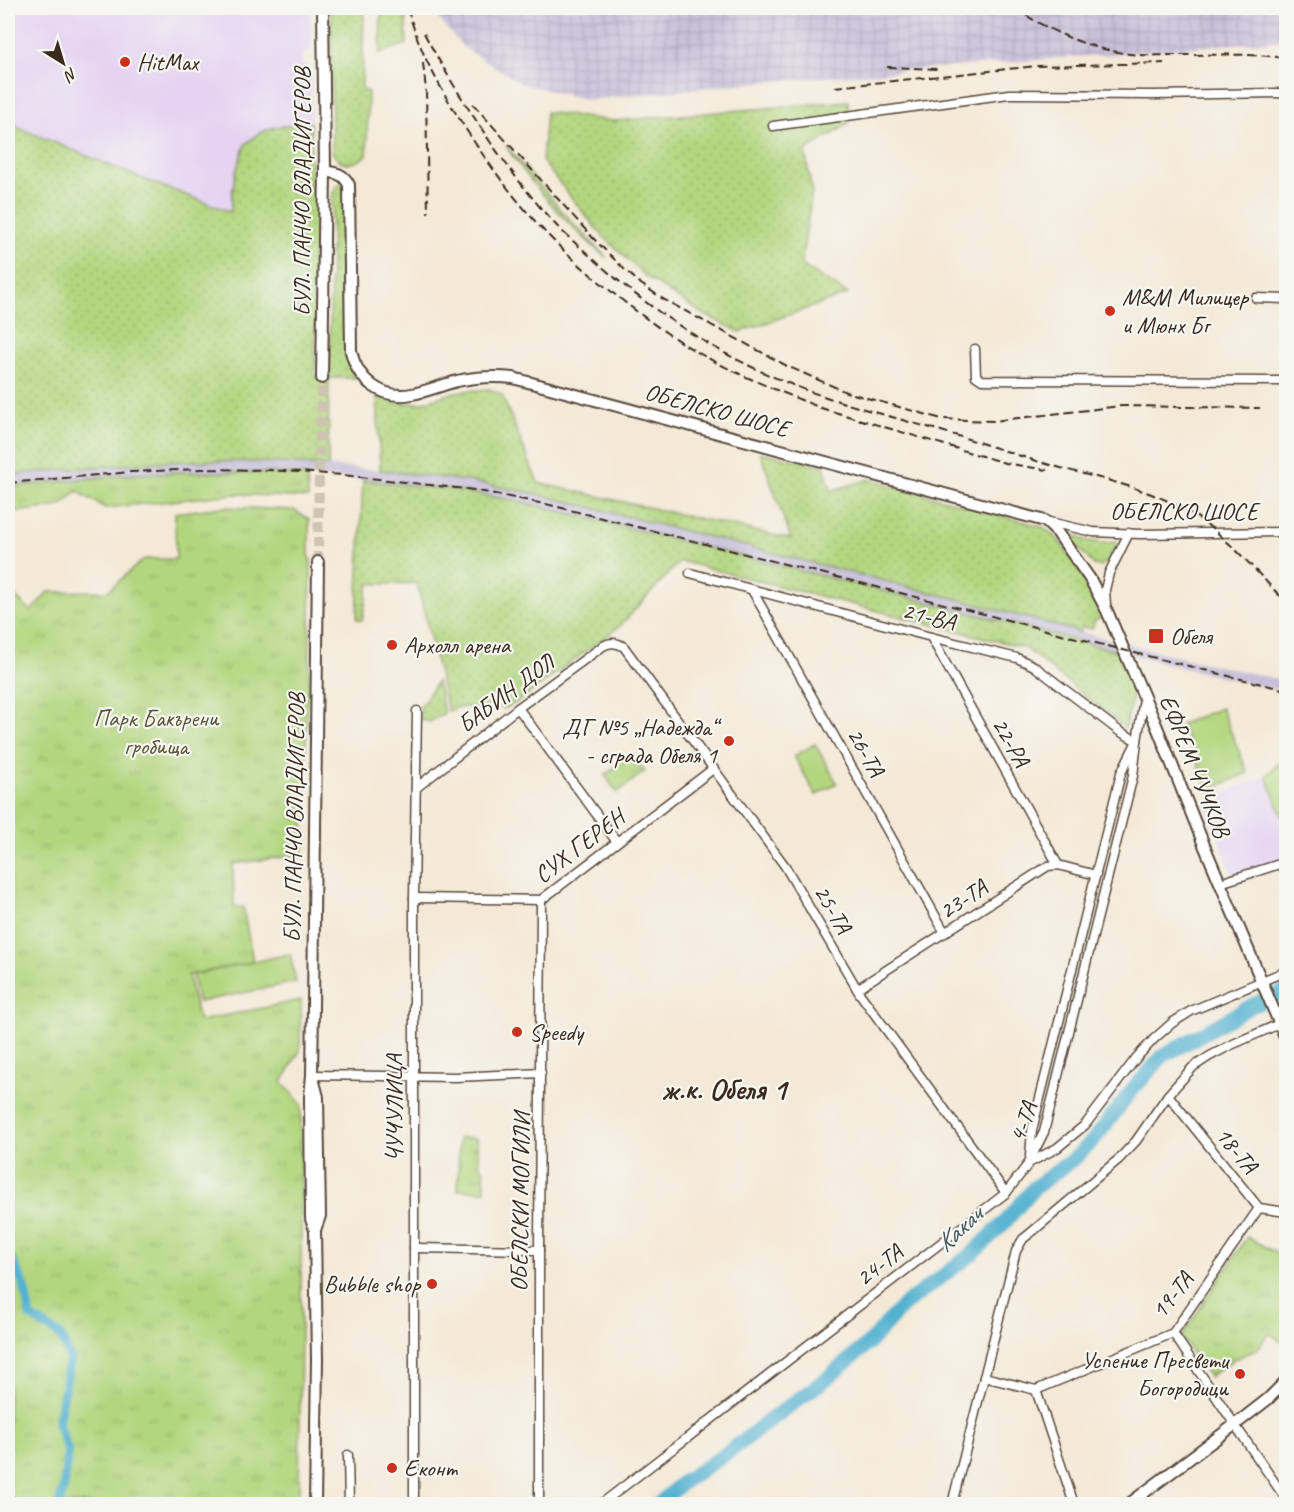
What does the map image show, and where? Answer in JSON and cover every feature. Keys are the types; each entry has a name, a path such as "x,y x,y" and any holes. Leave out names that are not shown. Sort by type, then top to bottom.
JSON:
{"street":[{"name":"БУЛ. ПАНЧО ВЛАДИГЕРОВ","path":"322,8 325,171 322,378"},
{"path":"773,126 1009,94 1287,93"},
{"name":"ОБЕЛСКО ШОСЕ","path":"325,171 339,173 350,185 351,351 354,362 358,371 374,387 388,393 411,394 480,377 513,378 1093,532 1287,532"},
{"path":"1256,298 1287,299"},
{"path":"975,349 976,376 982,380 1287,381"},
{"name":"ЕФРЕМ ЧУЧКОВ","path":"1045,521 1058,532 1090,579 1107,611 1220,883 1281,1020 1287,1039"},
{"path":"1107,611 1105,590 1109,573 1129,533"},
{"name":"БУЛ. ПАНЧО ВЛАДИГЕРОВ","path":"315,1504 317,1359 315,1230 311,1219 310,1097 318,562"},
{"name":"21-ВА","path":"690,573 1017,658 1034,666 1119,731 1137,741"},
{"name":"26-ТА","path":"752,590 945,933"},
{"name":"22-РА","path":"931,637 1058,865"},
{"name":"БАБИН ДОЛ","path":"416,788 518,708 603,646 614,643 624,647"},
{"name":"25-ТА","path":"624,647 785,866 857,989 1006,1193"},
{"name":"4-ТА","path":"1029,1162 1044,1132 1133,776 1144,699"},
{"path":"518,708 617,842"},
{"name":"ЧУЧУЛИЦА","path":"414,1504 414,898 417,711"},
{"name":"4-ТА","path":"1029,1162 1032,1130 1120,773 1137,741"},
{"name":"СУХ ГЕРЕН","path":"414,898 541,900 713,769"},
{"path":"1220,883 1287,862"},
{"path":"1058,865 1096,875"},
{"name":"23-ТА","path":"857,989 1048,867 1058,865"},
{"name":"ОБЕЛСКИ МОГИЛИ","path":"539,1504 541,900"},
{"name":"24-ТА","path":"601,1504 1006,1193 1029,1162 1057,1148 1085,1125 1137,1057 1172,1023 1191,1011 1264,986 1287,971"},
{"path":"952,1504 1016,1251 1023,1239 1119,1160 1136,1141 1168,1095 1193,1067 1281,1020"},
{"path":"312,1075 456,1077 541,1072"},
{"name":"18-ТА","path":"1168,1095 1259,1208 1287,1212"},
{"name":"19-ТА","path":"1036,1390 1173,1333 1259,1208"},
{"path":"414,1248 539,1250"},
{"path":"1173,1333 1287,1499"},
{"path":"984,1377 1036,1390 1074,1504"},
{"path":"1129,1504 1268,1399 1287,1382"},
{"path":"348,1455 349,1504"}],"shaded area":[{"path":"8,8 311,8 311,49 303,53 302,65 308,66 312,72 311,123 274,127 245,145 236,171 232,212 143,179 18,127 8,115 8,80 16,66 8,61"},
{"path":"430,8 1286,8 1286,40 750,83 589,100 522,84 462,46"},
{"path":"163,462 280,462 399,472 468,481 537,494 1196,661 1286,681 1286,692 582,516 523,502 454,490 363,480 225,472 178,472 8,487 8,475"},
{"path":"1265,776 1286,828 1286,861 1234,877 1204,802"}],"green space":[{"path":"331,8 364,8 362,91 368,91 367,155 353,163 339,160 332,152"},
{"path":"383,8 405,8 407,44 380,53 381,13"},
{"path":"848,101 848,124 805,151 812,192 801,265 848,294 740,332 703,314 646,277 598,231 542,161 546,112 614,121"},
{"path":"8,115 19,128 231,212 236,171 245,145 258,134 274,127 311,123 311,189 317,197 315,377 329,377 332,199 334,190 340,184 345,192 343,325 345,354 355,378 329,378 328,466 246,461 184,461 8,475"},
{"path":"506,146 565,214 607,258 552,206"},
{"path":"489,389 502,395 538,483 791,539 760,452 824,466 831,491 870,479 1043,527 1057,538 1092,589 1103,617 1095,620 1092,629 1082,627 1080,632 537,494 468,481 380,470 377,397 397,403 421,403 455,392"},
{"path":"178,472 272,473 307,476 308,498 236,494 105,508 77,491 61,506 8,513 8,487 122,475"},
{"path":"363,480 454,490 523,502 1117,651 1134,690 1125,728 1025,648 680,561 620,626 517,702 505,709 493,704 484,708 460,707 448,711 417,583 369,584 362,620 357,619"},
{"name":"Парк Бакърени гробища","path":"222,507 294,510 309,519 311,562 309,695 307,700 303,854 233,864 234,908 243,907 253,962 188,975 199,1021 301,1000 300,1051 282,1082 301,1104 299,1504 8,1504 8,593 11,593 31,611 48,592 108,591 144,559 176,559 175,513"},
{"path":"1075,536 1088,541 1118,542 1118,545 1108,561 1101,566 1094,565 1074,543"},
{"path":"437,681 444,713 430,722 420,719 420,708"},
{"path":"1221,708 1248,773 1209,790 1181,724"},
{"path":"815,744 837,783 816,795 794,756"},
{"path":"631,755 645,771 617,793 605,775"},
{"path":"1286,761 1286,825 1266,776 1279,763"},
{"path":"290,954 296,982 198,1002 192,975"},
{"path":"459,1138 476,1138 479,1163 484,1171 485,1191 458,1190"},
{"path":"1247,1237 1279,1255 1286,1256 1286,1345 1269,1333 1257,1350 1236,1358 1209,1377 1181,1337"}],"waterway":[{"name":"Какач","path":"659,1504 683,1482 730,1451 830,1376 868,1344 903,1306 973,1253 1005,1222 1034,1188 1076,1157 1096,1137 1132,1090 1163,1056 1253,1005 1286,991"},
{"path":"8,1252 24,1285 30,1316 60,1335 70,1358 58,1424 68,1450 63,1491 59,1504"}],"tunnel":[{"path":"318,562 322,378"}],"railway":[{"path":"407,8 424,56 443,92 513,195 544,231 572,258 649,321 687,346 727,368 821,408 1005,463 1047,470"},
{"path":"1015,8 1069,38 1115,52 1141,55 1245,55 1286,58"},
{"path":"424,33 456,89 491,143 546,214 567,236 616,279 672,321 732,357 829,398 1159,497 1192,514 1218,533 1286,602"},
{"path":"423,63 426,90 428,213"},
{"path":"835,87 1037,66 1164,63"},
{"path":"887,67 939,69"},
{"path":"473,104 592,237 641,284 663,299 787,366 846,392 942,419 993,421 1121,406 1260,408"},
{"path":"8,483 131,472 200,469 269,470 343,475 474,490 550,505 1286,690"}],"place":[{"name":"HitMax","path":"125,62"},
{"name":"М&M Mилицер и Мюнх Бг","path":"1110,311"},
{"name":"Обеля","path":"1156,636"},
{"name":"Архолл арена","path":"392,645"},
{"name":"ДГ №5 „Надежда“ - сграда Обеля 1","path":"729,741"},
{"name":"Speedy","path":"517,1032"},
{"name":"Bubble shop","path":"432,1284"},
{"name":"Успение Пресвети Богородици","path":"1240,1374"},
{"name":"Еконт","path":"392,1468"}],"district":[{"name":"ж.к. Обеля 1","path":"724,1089"}]}
